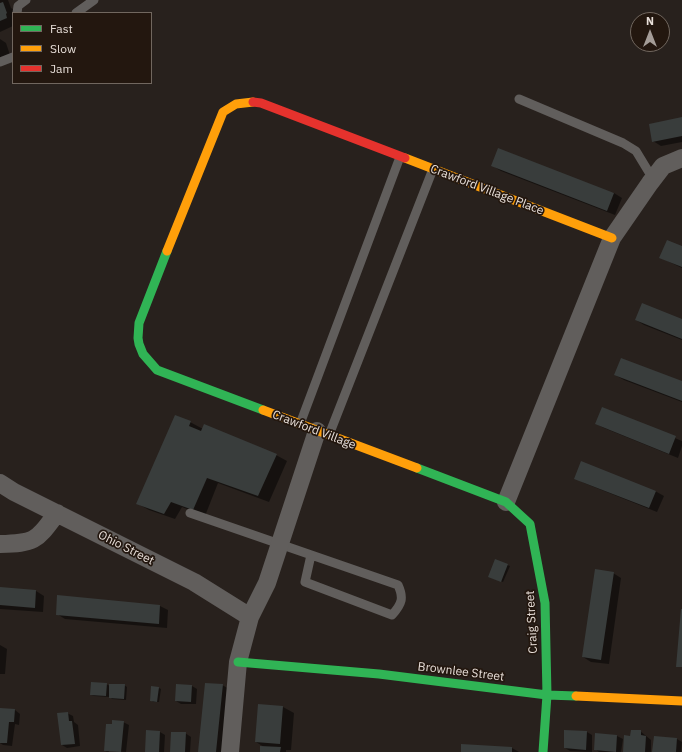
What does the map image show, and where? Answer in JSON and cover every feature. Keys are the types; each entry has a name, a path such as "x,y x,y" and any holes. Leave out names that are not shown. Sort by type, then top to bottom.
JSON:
{"street":[{"name":"Crawford Village","path":"261,103 247,101 232,104 223,112 139,323 137,338 142,353 157,370 506,502"},
{"name":"Crawford Village Place","path":"261,103 612,238"},
{"path":"506,502 612,238 663,166 682,158"},
{"path":"230,752 238,662 250,617 267,583 280,544 323,433"},
{"name":"Ohio Street","path":"0,483 14,492 194,582 250,617"},
{"name":"Craig Street","path":"506,502 530,524 545,603 546,695 543,752"},
{"path":"0,544 23,543 31,541 41,534 58,513"},
{"name":"Brownlee Street","path":"238,662 379,674 546,695 682,701"}],"lane":[{"path":"17,12 18,6 26,0"},
{"path":"77,12 94,0"},
{"path":"0,62 12,57"},
{"path":"519,99 623,143 636,151 653,179"},
{"path":"300,424 400,157"},
{"path":"323,433 433,169"},
{"path":"190,512 398,585 402,594 400,606 392,615 305,582 311,555"}],"building":[{"path":"3,2 7,13 7,18 0,21 0,3"},
{"path":"682,117 682,136 652,142 649,124"},
{"path":"498,148 614,193 607,211 491,166"},
{"path":"667,240 682,246 682,267 659,258"},
{"path":"642,303 682,319 682,339 635,320"},
{"path":"621,358 682,381 682,401 614,375"},
{"path":"602,407 676,436 669,454 595,424"},
{"path":"175,415 191,421 189,426 201,431 204,424 277,454 258,496 207,478 193,510 171,502 164,514 136,504"},
{"path":"581,461 656,491 649,508 574,479"},
{"path":"495,559 508,564 501,582 488,577"},
{"path":"595,569 614,572 601,660 582,657"},
{"path":"0,587 36,590 35,608 0,605"},
{"path":"57,595 160,605 159,624 56,615"},
{"path":"681,609 682,667 676,667"},
{"path":"91,682 107,683 106,696 90,695"},
{"path":"205,683 223,684 216,752 198,752"},
{"path":"109,684 125,684 124,699 109,698"},
{"path":"176,684 192,685 191,702 175,701"},
{"path":"151,686 159,687 157,702 150,701"},
{"path":"258,704 283,706 280,744 255,742"},
{"path":"0,708 15,709 14,722 9,722 7,743 0,743"},
{"path":"68,712 69,721 72,721 75,744 61,745 57,713"},
{"path":"112,720 124,721 121,752 104,751 106,724 112,724"},
{"path":"146,730 160,731 159,752 145,752"},
{"path":"564,730 587,731 586,750 564,748"},
{"path":"631,730 641,730 641,735 646,736 645,752 623,752 624,735 630,736"},
{"path":"171,732 186,732 185,752 170,752"},
{"path":"595,733 617,735 616,752 594,750"},
{"path":"654,736 677,738 676,752 652,752"},
{"path":"461,744 512,747 512,752 461,752"},
{"path":"260,746 281,747 280,752 260,752"}],"traffic: fast":[{"path":"167,251 139,323 138,338 143,354 157,370 263,410"},
{"path":"417,468 506,502 530,524 545,603 547,695 543,752"},
{"path":"238,662 379,674 547,695 576,696"}],"traffic: slow":[{"path":"167,251 223,112 236,104 253,102"},
{"path":"405,158 612,238"},
{"path":"263,410 417,468"},
{"path":"576,696 682,701"}],"traffic: jam":[{"path":"253,102 261,103 405,158"}]}
